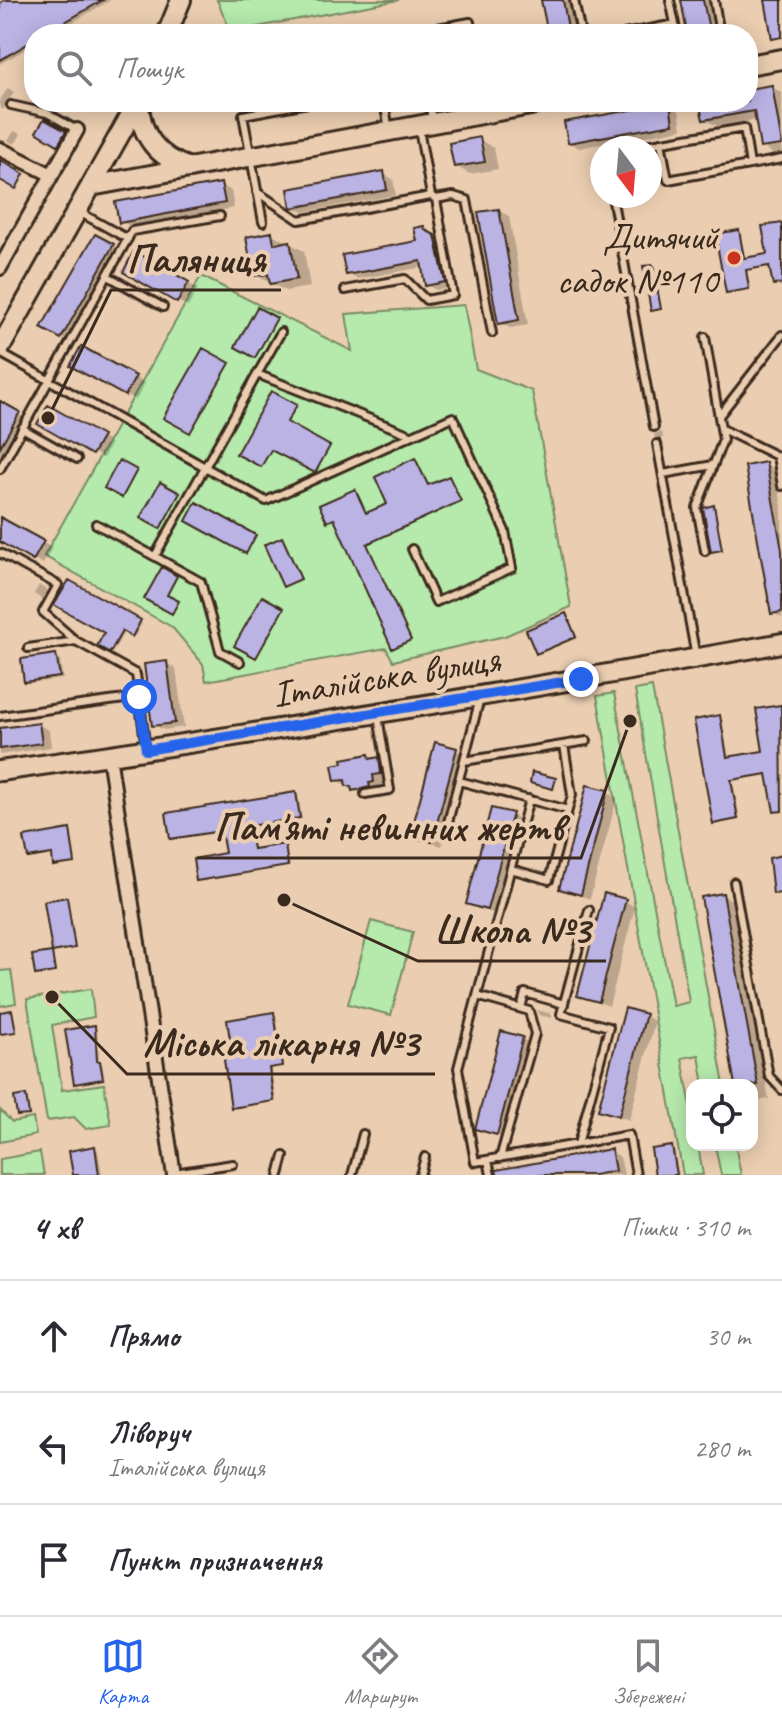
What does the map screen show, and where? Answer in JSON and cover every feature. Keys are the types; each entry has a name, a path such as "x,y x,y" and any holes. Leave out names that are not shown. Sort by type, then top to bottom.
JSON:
{"street":[{"path":"171,24 181,0"},
{"path":"758,63 782,59"},
{"path":"0,351 132,112"},
{"path":"140,112 142,127 156,149 177,164 190,168"},
{"path":"91,186 426,124 471,112"},
{"path":"0,268 77,130"},
{"path":"0,149 52,175"},
{"name":"Італійська вулиця","path":"0,771 481,696 782,643"},
{"path":"109,756 174,1174"}],"lane":[{"path":"574,0 579,24"},
{"path":"670,0 675,24"},
{"path":"714,0 718,24"},
{"path":"11,105 24,108"},
{"path":"42,112 77,130"},
{"path":"259,112 243,115 263,222"},
{"path":"386,112 389,131"},
{"path":"345,290 405,279 426,300 453,295 434,198 426,124 428,112"},
{"path":"662,142 744,128 750,165"},
{"path":"662,147 668,180 782,159"},
{"path":"257,192 299,220 434,198 453,196 467,200 492,333"},
{"path":"614,208 654,427"},
{"path":"77,211 128,239"},
{"path":"0,469 132,231 220,216"},
{"path":"108,276 163,307"},
{"path":"155,556 281,332"},
{"path":"719,416 782,335"},
{"path":"705,337 723,440 697,508 705,551"},
{"path":"0,351 266,501 453,417 505,531 512,568 436,602 412,549"},
{"path":"257,374 411,435"},
{"path":"22,428 77,459"},
{"path":"722,429 777,456 782,486"},
{"path":"657,444 696,659"},
{"path":"663,474 713,465"},
{"path":"96,524 201,582 220,651 240,662"},
{"path":"0,553 58,585 43,612 76,641 136,674 146,750"},
{"path":"28,648 76,641"},
{"path":"445,834 481,696"},
{"path":"0,716 139,697"},
{"path":"365,794 390,790 377,712"},
{"path":"464,761 587,741"},
{"path":"511,869 549,880 572,795 564,745"},
{"path":"459,781 568,810"},
{"path":"529,799 458,1068 475,1162 629,1135 636,1175"},
{"path":"734,882 769,1076 782,1090"},
{"path":"578,1144 609,1027 561,1014 589,910"},
{"path":"521,1008 525,993 564,1004"},
{"path":"477,996 529,1011 535,1034 500,1158"},
{"path":"352,1175 363,1134"},
{"path":"279,1175 284,1156"},
{"path":"420,1175 425,1157"},
{"path":"488,1160 491,1175"},
{"path":"174,1174 233,1164"}],"green space":[{"path":"217,0 399,0 273,24 228,24"},
{"path":"201,276 352,351 346,314 464,305 476,369 532,391 571,607 505,636 393,661 386,648 206,681 203,664 172,627 44,556"},
{"path":"652,687 723,1079 703,1079 699,1055 682,1058 686,1080 686,1151 699,1151 703,1175 683,1175 597,696 614,693 673,1006 689,1002 635,690"},
{"path":"371,921 413,932 391,1015 348,1004"},
{"path":"11,970 16,1003 0,1006 0,971"},
{"path":"91,989 94,1017 52,1025 62,1090 104,1084 111,1125 86,1129 74,1117 47,1121 27,999"},
{"path":"0,1110 12,1122 33,1118 36,1135 0,1142"},
{"path":"716,1151 736,1151 741,1175 721,1175"},
{"path":"40,1152 44,1175 0,1175 0,1159"}],"building":[{"path":"5,0 103,0 61,24 24,24 24,46 0,60 0,3"},
{"path":"541,0 563,0 567,24 546,24"},
{"path":"681,0 703,0 708,24 685,24"},
{"path":"765,0 782,0 782,37 772,39"},
{"path":"772,85 782,145 760,148 754,112 758,112 758,87"},
{"path":"620,112 671,112 673,124 590,136 590,139 568,143 564,122"},
{"path":"701,112 748,112 703,120"},
{"path":"44,119 66,131 58,145 36,132"},
{"path":"480,137 485,162 454,167 449,143"},
{"path":"0,160 24,174 16,189 0,180"},
{"path":"384,171 387,190 291,208 288,189"},
{"path":"221,183 225,203 119,223 115,202"},
{"path":"499,209 519,320 498,324 478,212"},
{"path":"782,223 782,284 773,285 769,266 746,270 749,289 726,293 715,234 739,230 744,258 767,254 762,226"},
{"path":"424,226 425,230 435,235 445,282 425,286 421,261 346,275 342,255 417,241 414,228"},
{"path":"272,232 274,244 290,241 297,279 270,284 268,274 253,276 246,237"},
{"path":"95,234 114,244 61,339 41,328"},
{"path":"134,251 189,282 177,303 123,272"},
{"path":"653,265 661,309 651,311 643,266"},
{"path":"257,307 277,318 255,358 235,347"},
{"path":"81,346 136,376 125,396 70,366"},
{"path":"203,348 230,363 190,433 163,418"},
{"path":"271,391 297,405 287,422 330,446 315,473 271,450 261,467 236,454"},
{"path":"0,401 20,412 0,447"},
{"path":"48,405 103,436 92,455 37,424"},
{"path":"415,458 428,485 449,476 461,501 367,544 411,640 392,649 334,519 327,522 319,505 355,489 366,513 387,504 375,477"},
{"path":"119,460 137,470 122,498 104,488"},
{"path":"766,462 782,550 782,612 771,614 745,466"},
{"path":"160,482 180,493 160,529 140,518"},
{"path":"196,502 256,535 246,554 186,521"},
{"path":"714,505 722,550 711,552 703,508"},
{"path":"0,517 44,541 33,561 0,542"},
{"path":"282,537 301,579 283,587 264,545"},
{"path":"162,567 177,576 167,595 179,601 172,614 144,599"},
{"path":"69,580 141,620 132,637 122,631 110,653 97,646 104,633 54,605"},
{"path":"262,596 284,608 256,658 234,646"},
{"path":"566,613 576,637 536,654 526,630"},
{"path":"56,654 60,677 24,682 21,659"},
{"path":"167,661 175,723 152,726 144,664"},
{"path":"781,705 782,811 774,812 767,774 731,780 738,819 713,824 694,720 720,715 727,757 763,751 756,709"},
{"path":"39,723 42,743 0,749 0,728"},
{"path":"435,742 457,748 432,842 410,837"},
{"path":"369,754 370,759 379,757 381,774 373,775 374,782 369,783 370,787 352,791 345,780 335,781 332,765 343,763 342,759"},
{"path":"532,772 556,778 553,789 530,783"},
{"path":"587,785 608,790 581,895 559,889"},
{"path":"296,792 300,818 249,826 253,849 285,844 288,866 196,881 193,859 225,853 221,831 170,839 166,813"},
{"path":"491,808 513,813 487,910 466,904"},
{"path":"70,829 75,863 53,866 52,854 28,858 24,837"},
{"path":"782,855 782,893 773,894 769,858"},
{"path":"604,893 626,899 599,1002 577,996"},
{"path":"723,893 757,1079 734,1079 701,897"},
{"path":"67,897 75,948 52,952 44,901"},
{"path":"52,952 55,972 35,975 32,955"},
{"path":"625,1008 646,1014 619,1116 598,1110"},
{"path":"12,1010 16,1032 0,1034 0,1012"},
{"path":"274,1012 282,1066 269,1068 274,1101 231,1108 223,1053 232,1052 227,1020"},
{"path":"95,1025 97,1061 100,1061 103,1079 74,1084 65,1030"},
{"path":"501,1031 523,1037 497,1135 475,1129"},
{"path":"26,1095 29,1115 17,1116 14,1097"},
{"path":"95,1146 99,1175 73,1175 69,1151"},
{"path":"672,1146 677,1175 655,1175 651,1149"},
{"path":"611,1149 615,1171 594,1175 497,1175 496,1170"}],"place":[{"name":"Дитячий садок №110","path":"734,258"},
{"name":"Паляниця","path":"48,418"},
{"name":"Пам'яті невинних жертв","path":"630,721"},
{"name":"Школа №3","path":"284,900"},
{"name":"Міська лікарня №3","path":"52,997"}],"route":[{"path":"139,697 146,750 581,679"}]}
